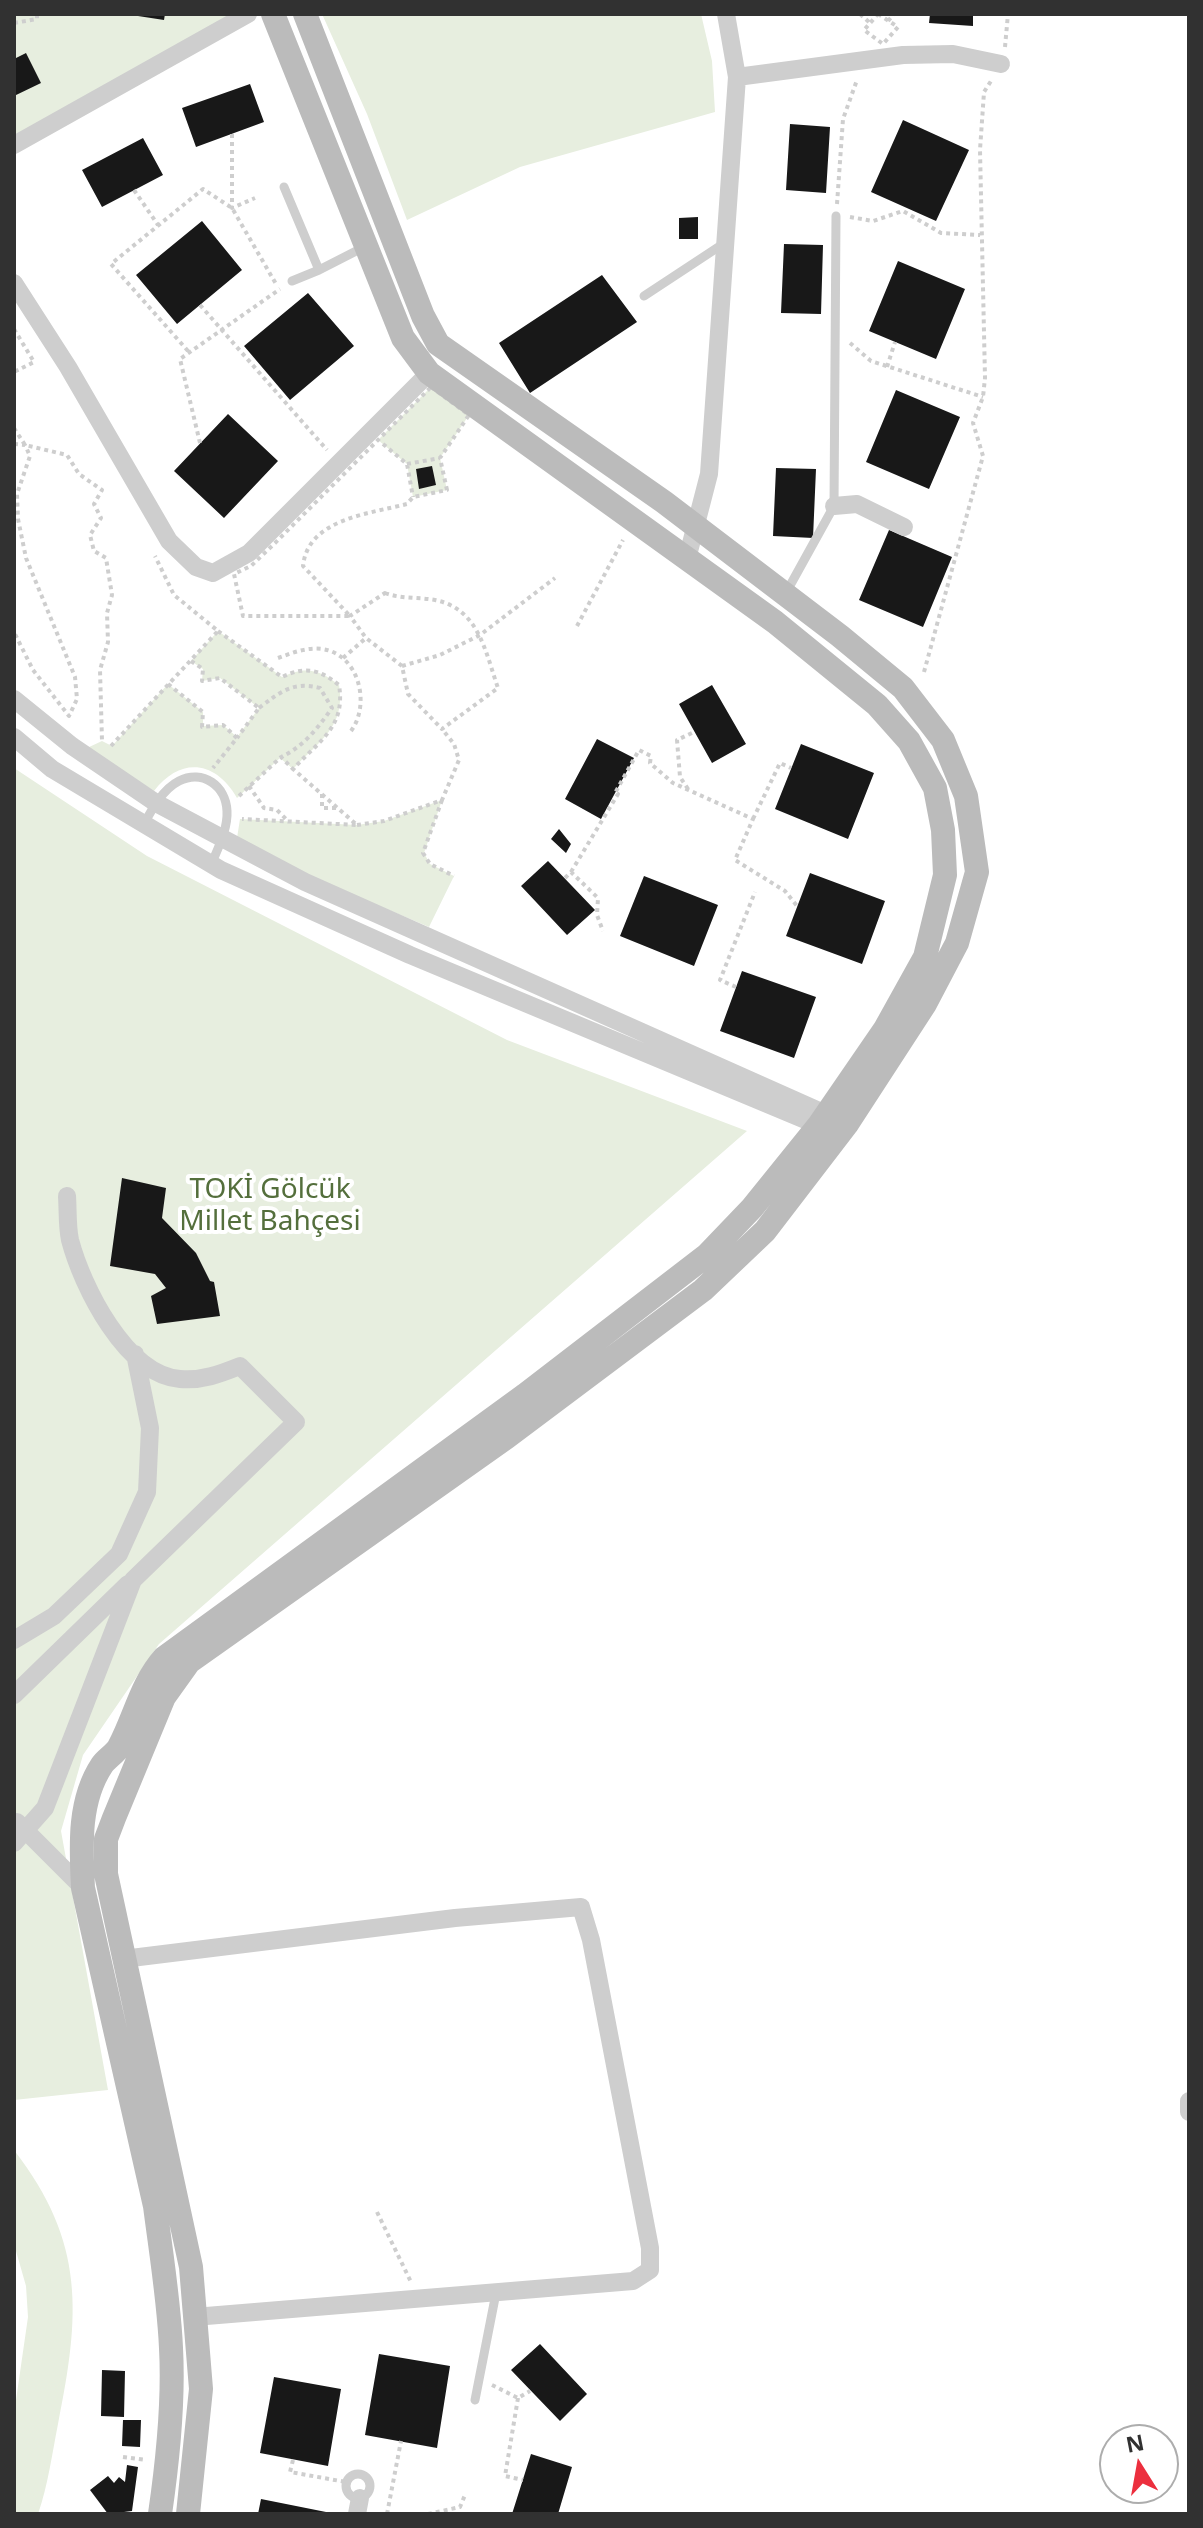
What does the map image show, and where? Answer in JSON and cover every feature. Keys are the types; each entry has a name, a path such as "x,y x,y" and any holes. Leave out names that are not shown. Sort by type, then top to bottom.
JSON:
{"main road":[{"path":"188,2514 201,2389 191,2267 106,1874 106,1839 176,1675 189,1662 507,1437 703,1290 765,1231 833,1124 925,957 945,875 943,830 935,788 909,741 877,705 828,661 429,373 403,338 273,14"},
{"path":"160,2514 171,2423 171,2348 160,2242 155,2206 83,1888 80,1841 88,1800 102,1766 118,1749 148,1680 164,1658 366,1513 681,1277 752,1208 833,1124 925,1004 957,943 977,872 966,796 943,740 903,688 695,526 438,344 423,316 305,14"}],"street":[{"path":"14,145 248,14"},
{"path":"687,559 709,474 737,77 726,14"},
{"path":"737,77 865,59 953,54 1001,64"},
{"path":"14,283 68,367 169,541 196,567 213,573 249,553 429,373"},
{"path":"834,506 857,504 904,527"},
{"path":"14,699 72,746 156,803 305,882 833,1124"},
{"path":"14,737 52,769 211,865 422,960 833,1124"},
{"path":"14,1695 296,1422 240,1366 206,1379 177,1380 135,1354 118,1339 89,1293 69,1238 67,1196"},
{"path":"14,1640 54,1616 119,1554 147,1492 150,1428 135,1354"},
{"path":"83,1888 19,1832 45,1808 133,1580"},
{"path":"123,1959 455,1918 581,1907 618,2074 650,2248 650,2270 633,2281 194,2317"},
{"path":"1189,2101 1189,2112"}],"lane":[{"path":"284,187 319,270"},
{"path":"785,594 834,506 836,216"},
{"path":"644,296 723,244"},
{"path":"292,281 366,246"},
{"path":"144,824 156,803 179,781 197,777 215,782 225,795 228,813 211,865"},
{"path":"475,2400 496,2293"},
{"path":"359,2473 369,2479 363,2500 349,2494 346,2482 351,2475 359,2473"}],"path":[{"path":"14,23 37,19 37,14"},
{"path":"860,14 870,23"},
{"path":"878,14 898,27 883,44 864,30 878,14"},
{"path":"888,21 894,14"},
{"path":"924,672 983,456 973,423 983,397 985,306 980,235 984,92 1001,64 1008,14"},
{"path":"865,59 843,119 836,216 873,221 903,211 941,233 980,235"},
{"path":"232,134 232,208"},
{"path":"188,351 111,264 203,189 232,208 280,289"},
{"path":"134,190 158,225"},
{"path":"232,208 255,198"},
{"path":"200,443 180,359 292,281"},
{"path":"200,305 334,458 336,465"},
{"path":"14,329 34,362 14,372"},
{"path":"834,330 871,361 983,397"},
{"path":"887,367 895,342"},
{"path":"442,729 498,688 480,635 467,613 432,599 385,593 350,616 243,616 234,574 251,566 431,387 480,424"},
{"path":"407,464 440,458 469,415"},
{"path":"14,428 30,456 17,494 16,521 26,558 75,677 77,699 69,716 33,670 14,632"},
{"path":"378,440 407,464 413,497"},
{"path":"14,444 67,455 79,474 102,490 94,504 101,518 90,535 94,551 106,558 112,595 107,613 108,642 100,670 102,741"},
{"path":"440,458 447,490 413,497 407,504 341,521 319,533 304,548 303,566 350,616 366,638 402,666 408,694 454,744 459,760 423,853 430,864 454,876"},
{"path":"577,626 626,534"},
{"path":"153,550 174,595 218,631 282,677 299,669 323,672 339,685 342,704 336,724 293,769"},
{"path":"402,666 440,655 480,635 555,578"},
{"path":"111,746 218,631"},
{"path":"343,658 366,638"},
{"path":"278,658 297,650 323,649 343,658 358,680 362,702 351,731"},
{"path":"191,661 203,669 202,681 220,678 259,708"},
{"path":"168,684 203,712 202,727 223,725 237,738"},
{"path":"212,769 259,708 287,688 306,685 320,688 332,708 306,740 281,757 237,798"},
{"path":"689,791 680,777 677,740 694,732"},
{"path":"565,878 618,794 615,793 639,750 651,756 650,763 673,783 753,819"},
{"path":"281,757 357,825"},
{"path":"791,768 780,763 735,860 785,891 797,906"},
{"path":"249,786 264,808 277,810 290,824"},
{"path":"322,794 322,808 338,808"},
{"path":"240,819 290,824 357,825 384,821 442,800"},
{"path":"571,872 598,898 597,915 603,931"},
{"path":"736,987 720,980 755,892"},
{"path":"377,2212 413,2286"},
{"path":"479,2379 518,2398"},
{"path":"518,2398 530,2391"},
{"path":"505,2476 518,2398"},
{"path":"387,2514 401,2441"},
{"path":"123,2457 149,2461"},
{"path":"293,2460 290,2472 346,2482"},
{"path":"496,2473 523,2480"},
{"path":"363,2500 392,2491"},
{"path":"428,2514 460,2507 465,2495"}],"green space":[{"path":"14,14 236,14 14,137"},
{"path":"322,14 701,14 712,61 715,112 520,167 407,220 367,114"},
{"path":"431,387 469,415 440,458 447,490 413,497 407,464 378,440"},
{"path":"218,631 282,677 305,670 325,675 339,685 340,700 334,723 293,769 280,758 237,798 219,776 198,768 175,772 154,791 87,748 102,741 112,746 168,684 203,712 203,726 223,725 237,737 259,708 220,678 202,681 203,669 191,661"},
{"name":"TOKİ Gölcük Millet Bahçesi","path":"14,768 147,856 507,1040 747,1131 159,1644 83,1755 61,1831 108,2090 14,2100"},
{"path":"442,800 424,853 430,864 454,876 429,927 316,879 237,838 240,819 357,825 384,821"},
{"path":"14,2150 54,2217 65,2249 71,2281 71,2348 38,2514 14,2514 14,2414 28,2317 26,2286 14,2244"}],"building":[{"path":"125,14 165,14 164,20"},
{"path":"930,14 973,14 973,26 929,23"},
{"path":"26,53 41,83 14,96 14,59"},
{"path":"250,84 264,122 196,147 182,108"},
{"path":"903,120 969,150 936,221 871,192"},
{"path":"790,124 830,127 826,193 786,190"},
{"path":"143,138 163,175 102,207 82,170"},
{"path":"698,217 698,239 679,239 679,218"},
{"path":"202,221 242,270 177,324 136,275"},
{"path":"784,244 823,245 821,314 781,313"},
{"path":"898,261 965,289 936,359 869,331"},
{"path":"602,275 637,322 530,393 499,343"},
{"path":"308,293 354,346 290,400 244,346"},
{"path":"896,390 960,417 929,489 866,462"},
{"path":"228,414 278,461 224,518 174,471"},
{"path":"432,466 436,485 419,489 416,469"},
{"path":"776,468 816,469 813,538 773,536"},
{"path":"889,530 952,557 923,627 859,600"},
{"path":"712,685 746,744 712,763 679,704"},
{"path":"597,739 634,758 601,819 565,799"},
{"path":"801,744 874,773 848,839 775,809"},
{"path":"559,829 571,844 566,853 551,839"},
{"path":"548,861 595,910 567,935 521,886"},
{"path":"810,873 885,901 862,964 786,936"},
{"path":"644,876 718,905 694,966 620,936"},
{"path":"742,971 816,997 794,1058 720,1031"},
{"path":"122,1178 166,1188 162,1218 196,1253 210,1281 214,1282 220,1316 157,1324 151,1296 166,1288 155,1274 110,1266"},
{"path":"540,2344 587,2394 560,2421 511,2370"},
{"path":"379,2354 450,2366 437,2448 365,2435"},
{"path":"102,2370 125,2371 124,2417 101,2416"},
{"path":"274,2377 341,2389 328,2466 260,2453"},
{"path":"123,2420 141,2420 140,2447 122,2446"},
{"path":"531,2454 572,2467 558,2514 512,2514"},
{"path":"127,2465 138,2467 132,2511 108,2514 90,2490 108,2476 114,2483 119,2477 125,2482"},
{"path":"261,2499 331,2513 258,2514"}]}
